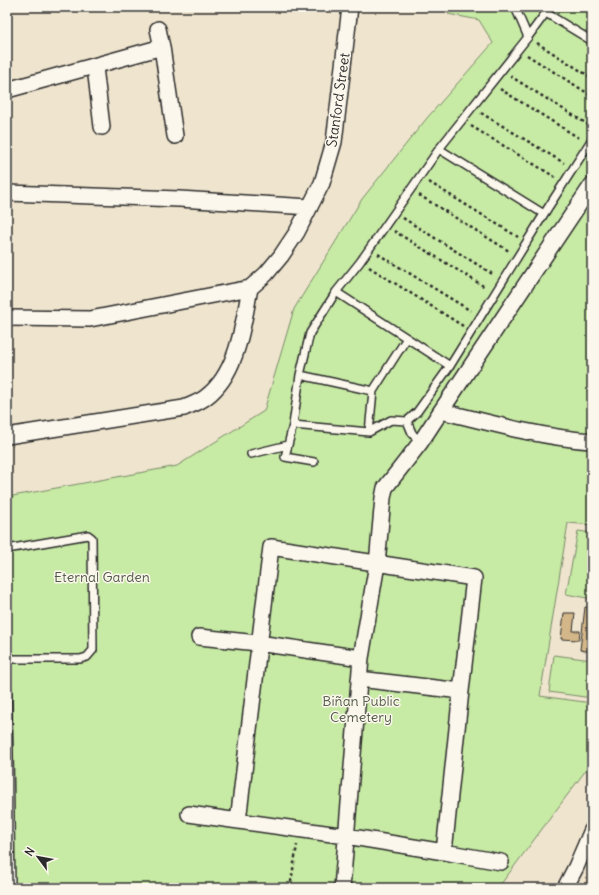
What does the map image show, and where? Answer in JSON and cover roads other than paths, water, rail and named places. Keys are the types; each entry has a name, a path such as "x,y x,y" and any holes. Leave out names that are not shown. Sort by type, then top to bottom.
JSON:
{"street":[{"name":"Stanford Street","path":"250,288 266,274 281,256 297,232 322,183 334,142 350,7"},
{"path":"158,29 175,136"},
{"path":"7,90 162,47"},
{"path":"94,67 102,127"},
{"path":"342,888 361,658 377,564 385,488 420,443 592,185"},
{"path":"7,192 310,207"},
{"path":"7,318 90,319 250,288 240,341 231,364 219,384 206,398 184,408 7,436"},
{"path":"441,411 513,429 573,440 590,441 592,439"},
{"path":"238,821 258,643 271,547 474,578 444,852"},
{"path":"199,637 258,643 361,658"},
{"path":"359,679 461,691"},
{"path":"189,814 346,836 501,862"},
{"path":"565,888 592,830"}],"lane":[{"path":"515,7 528,37"},
{"path":"314,462 285,457 294,426 300,375 310,332 336,292 360,262 440,148 548,10 592,41"},
{"path":"294,426 369,432 391,420 408,421 417,412 450,366 526,242 590,142"},
{"path":"440,148 544,214"},
{"path":"336,292 450,366"},
{"path":"369,432 373,391 406,338"},
{"path":"300,375 373,391"},
{"path":"408,421 412,433 420,443"},
{"path":"251,454 288,445"},
{"path":"7,549 88,535 92,538 93,650 88,657 80,659 7,659"},
{"path":"7,684 11,888"}],"park label":[{"name":"Eternal Garden","path":"102,577"},
{"name":"Biñan Public Cemetery","path":"361,710"}]}
